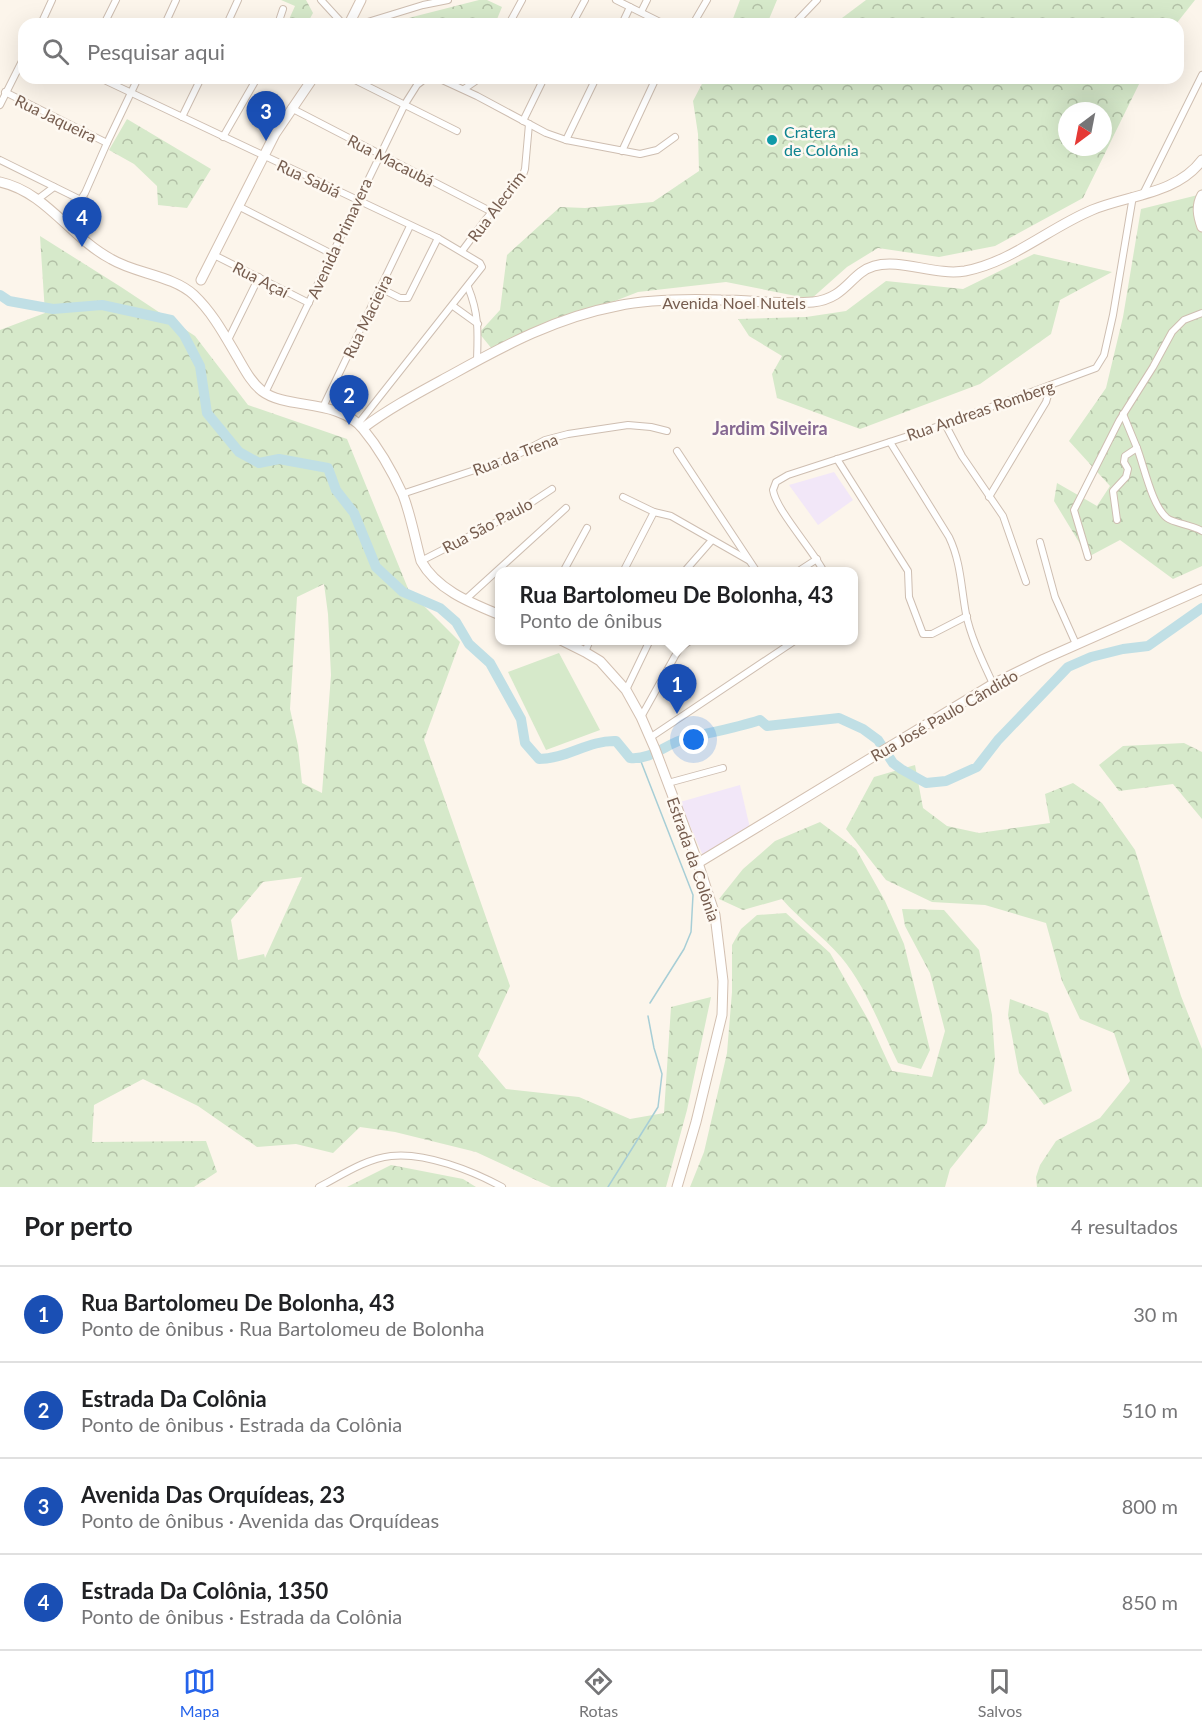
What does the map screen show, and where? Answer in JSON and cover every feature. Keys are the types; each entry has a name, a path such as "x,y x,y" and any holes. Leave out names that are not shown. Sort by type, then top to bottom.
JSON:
{"street":[{"path":"44,18 52,0"},
{"path":"107,18 116,0"},
{"path":"168,18 176,0"},
{"path":"229,18 238,0"},
{"path":"321,0 338,18"},
{"path":"352,18 361,0"},
{"path":"379,18 424,3 448,0"},
{"path":"512,18 522,0"},
{"path":"575,18 585,0"},
{"path":"616,0 652,18"},
{"path":"641,12 647,0"},
{"path":"696,18 707,0"},
{"path":"800,18 817,0"},
{"path":"625,18 630,7"},
{"path":"280,18 283,9"},
{"path":"0,105 18,69"},
{"path":"1143,194 1202,75"},
{"name":"Rua Sabiá","path":"112,84 462,251 477,260 482,267 468,287"},
{"path":"80,237 85,193 135,84"},
{"path":"182,117 198,84"},
{"path":"223,137 254,84"},
{"path":"202,304 201,280 264,156 291,108 309,84"},
{"path":"363,84 458,131"},
{"name":"Avenida Primavera","path":"265,393 380,153 405,104 419,84"},
{"path":"452,84 526,123 566,140 640,154 657,150 675,137"},
{"path":"464,89 471,84"},
{"path":"526,123 542,84"},
{"path":"566,140 593,84"},
{"path":"622,151 653,84"},
{"name":"Rua Jaqueira","path":"6,92 107,143"},
{"name":"Rua Macaubá","path":"291,108 492,212"},
{"name":"Rua Alecrim","path":"462,251 523,175 526,162 526,123"},
{"path":"0,159 83,201"},
{"name":"Avenida Noel Nutels","path":"360,426 477,360 513,341 549,326 616,306 667,301 812,302 841,292 863,272 879,265 900,265 946,272 978,268 1018,250 1076,217 1114,201 1143,194 1179,180 1192,172 1202,160"},
{"path":"0,182 24,190 38,200 95,250 126,267 176,284 194,295 215,320 251,379 265,393 323,406 360,426 402,495 421,561 433,578 466,599 495,613"},
{"path":"38,200 54,187"},
{"path":"1202,195 1198,201 1198,210 1202,227"},
{"name":"Rua Andreas Romberg","path":"817,559 773,494 774,486 781,478 945,424 1099,366 1104,354 1119,286 1133,196"},
{"path":"65,224 83,201"},
{"path":"238,206 332,254"},
{"name":"Rua Macieira","path":"323,406 410,226"},
{"path":"380,288 400,298 408,298 438,238"},
{"name":"Rua Açaí","path":"214,255 309,303"},
{"path":"228,340 259,277"},
{"path":"176,284 201,280"},
{"path":"468,287 478,324 477,360"},
{"path":"360,426 420,343 468,287"},
{"path":"453,306 478,324"},
{"path":"1088,557 1074,510 1123,414 1154,367 1172,332 1184,320 1202,313"},
{"path":"990,497 1042,409 1051,385"},
{"path":"1123,414 1159,509 1168,520 1192,525 1202,531"},
{"path":"945,424 962,456 1008,527 1026,582"},
{"name":"Rua da Trena","path":"402,495 511,458 545,440 568,434 628,425 667,431"},
{"path":"890,442 956,552 967,616 993,684"},
{"path":"1118,520 1113,491 1126,477 1128,469 1124,462 1125,456 1137,448"},
{"path":"677,451 753,567"},
{"path":"837,459 908,571 909,597 923,634 932,634 967,616"},
{"name":"Rua São Paulo","path":"421,561 520,510 552,489"},
{"path":"623,497 654,512 671,516 749,561"},
{"path":"501,567 566,508"},
{"path":"626,567 654,512"},
{"path":"566,567 587,528"},
{"path":"688,567 712,540"},
{"path":"1040,542 1055,597 1076,644"},
{"path":"805,567 817,559 821,567"},
{"path":"466,599 495,573"},
{"name":"Rua José Paulo Cândido","path":"698,863 993,684 1076,644 1202,589"},
{"name":"Estrada da Colônia","path":"571,645 600,661 626,690 641,717 660,761 715,915 723,998 716,1042 677,1187"},
{"path":"585,652 588,645"},
{"path":"626,690 648,645"},
{"path":"641,717 675,656 684,645"},
{"path":"651,737 789,645"},
{"path":"668,783 723,768"},
{"path":"319,1187 351,1169 372,1161 391,1156 409,1155 462,1169 502,1187"}],"shaded area":[{"path":"834,472 853,500 818,525 789,485"},
{"path":"740,785 750,828 703,856 680,802"}],"green space":[{"path":"281,0 306,0 313,13 310,18 290,18 295,6"},
{"path":"479,0 487,0 502,7 497,18 408,18"},
{"path":"740,0 777,0 770,18 733,18"},
{"path":"866,0 1195,0 1181,18 842,18"},
{"path":"702,84 1139,84 1112,139 1112,102 1058,102 1058,156 1104,156 1083,198 995,246 939,257 878,248 847,267 811,299 726,282 638,292 492,349 479,333 500,310 507,255 560,207 585,208 653,202 699,171 698,134 693,101"},
{"path":"127,119 211,169 187,208 158,205 157,186 134,164 109,150"},
{"path":"1202,189 1202,566 1173,579 1120,540 1088,557 1054,501 1057,483 1097,506 1110,486 1069,441 1106,388 1123,317 1141,209 1198,195"},
{"path":"40,236 195,336 248,405 347,439 409,591 460,642 424,740 510,986 478,1056 506,1089 579,1097 630,1119 664,1113 671,1007 711,997 687,1110 666,1187 551,1187 476,1152 395,1132 360,1127 333,1153 296,1144 257,1147 198,1106 143,1079 94,1105 92,1142 206,1141 217,1172 194,1187 0,1187 0,330 45,313","holes":["324,584 331,675 322,793 302,783 298,746 290,709 297,597","302,877 265,958 264,954 238,960 231,920 263,882"]},
{"path":"1034,254 1112,272 1060,300 1051,334 980,384 860,429 777,398 772,374 782,356 749,336 738,319 806,317 846,311 886,281 963,289"},
{"path":"559,653 600,730 546,750 508,672"},
{"path":"1184,743 1202,752 1202,819 1173,784 1119,791 1099,765 1123,746"},
{"path":"915,765 923,808 947,826 979,833 1050,823 1045,794 1073,783 1102,803 1135,850 1181,996 1202,1049 1202,1187 1037,1187 1036,1177 1040,1165 1056,1141 1100,1118 1130,1081 1114,1033 1080,1019 1062,981 1046,923 985,905 932,902 886,880 846,829 874,777"},
{"path":"820,822 856,849 885,901 904,944 930,1050 921,1069 898,1063 866,995 850,969 841,957 782,899 743,910 719,899 743,869 775,841"},
{"path":"902,909 944,910 979,950 992,1015 995,1059 987,1123 950,1169 945,1187 690,1187 704,1152 727,1053 732,992 732,945 741,929 757,915 786,913 830,953 870,1023 892,1071 932,1077 945,1031 930,973 905,926"},
{"path":"1010,999 1048,1013 1072,1091 1044,1105 1019,1073 1008,1015"},
{"path":"391,1165 463,1179 476,1187 347,1187"}],"waterway":[{"path":"0,295 9,301 53,309 102,305 171,320 184,335 200,366 207,413 239,452 259,463 279,459 328,468 336,490 354,513 376,567 403,592 440,608 456,622 469,644 490,663 521,719 525,743 539,759 559,756 606,741 616,741 630,758 638,758 687,738 760,720 767,726 839,718 863,729 878,740 893,763 901,769 926,783 946,781 977,767 998,740 1068,667 1091,657 1148,646 1202,608"},
{"path":"640,759 693,895 691,932 684,949 650,1003"},
{"path":"608,1187 658,1107 662,1074 648,1016"}],"place":[{"name":"Cratera de Colônia","path":"772,140"},
{"name":"Avenida Das Orquídeas, 23","path":"266,141"},
{"name":"Estrada Da Colônia, 1350","path":"82,247"},
{"name":"Estrada Da Colônia","path":"349,425"},
{"name":"Rua Bartolomeu De Bolonha, 43","path":"677,714"}],"district":[{"name":"Jardim Silveira","path":"770,428"}]}
